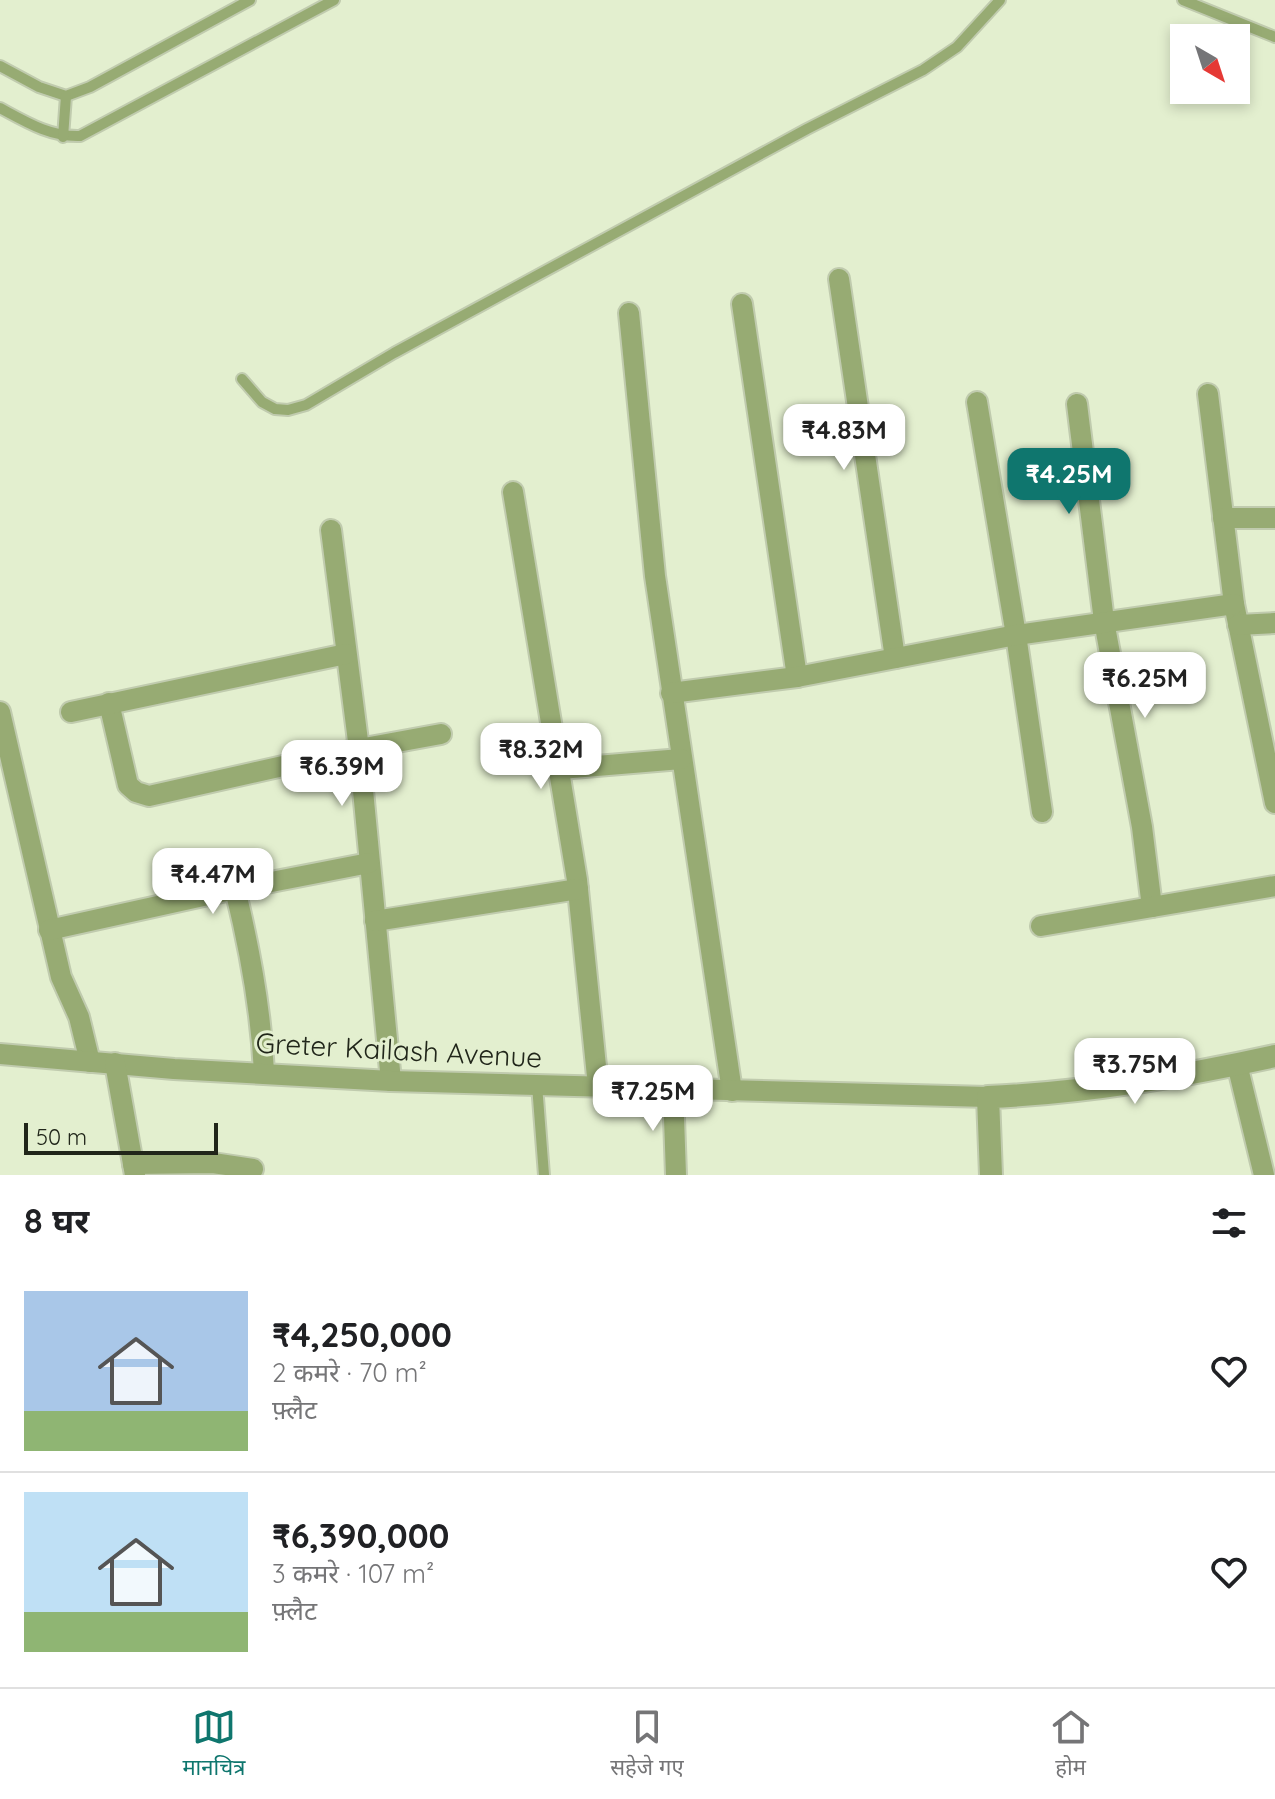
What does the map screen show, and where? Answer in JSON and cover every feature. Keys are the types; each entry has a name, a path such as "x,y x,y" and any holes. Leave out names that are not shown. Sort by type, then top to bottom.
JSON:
{"street":[{"path":"839,279 895,658"},
{"path":"742,304 797,677"},
{"path":"629,313 655,576 732,1091"},
{"path":"1208,394 1234,604 1268,728 1275,803"},
{"path":"977,402 1042,812"},
{"path":"1077,404 1104,621 1142,827 1152,907"},
{"path":"513,492 578,889 598,1086"},
{"path":"1223,518 1275,518"},
{"path":"331,530 359,749 391,1081"},
{"path":"671,693 797,677 1016,635 1234,604"},
{"path":"1238,625 1275,623"},
{"path":"71,712 346,654"},
{"path":"109,703 128,785 136,792 149,796 441,734"},
{"path":"0,712 61,977 79,1017 90,1062"},
{"path":"560,769 681,759"},
{"path":"49,930 369,863"},
{"path":"1041,926 1275,886"},
{"path":"235,889 251,958 262,1032 264,1072"},
{"path":"375,921 578,889"},
{"name":"Greter Kailash Avenue","path":"0,1054 391,1081 988,1097"},
{"path":"991,1175 988,1097 1050,1095 1113,1086 1275,1056"},
{"path":"115,1063 134,1170 200,1162 253,1169"},
{"path":"1237,1064 1264,1175"},
{"path":"673,1089 676,1175"}],"lane":[{"path":"0,66 39,87 66,96 90,87 250,0"},
{"path":"0,108 63,137 80,136 334,0"},
{"path":"242,379 262,402 275,409 288,410 306,405 394,353 923,70 957,47 1000,0"},
{"path":"1183,0 1275,37"},
{"path":"63,137 66,96"},
{"path":"537,1085 544,1175"}]}
